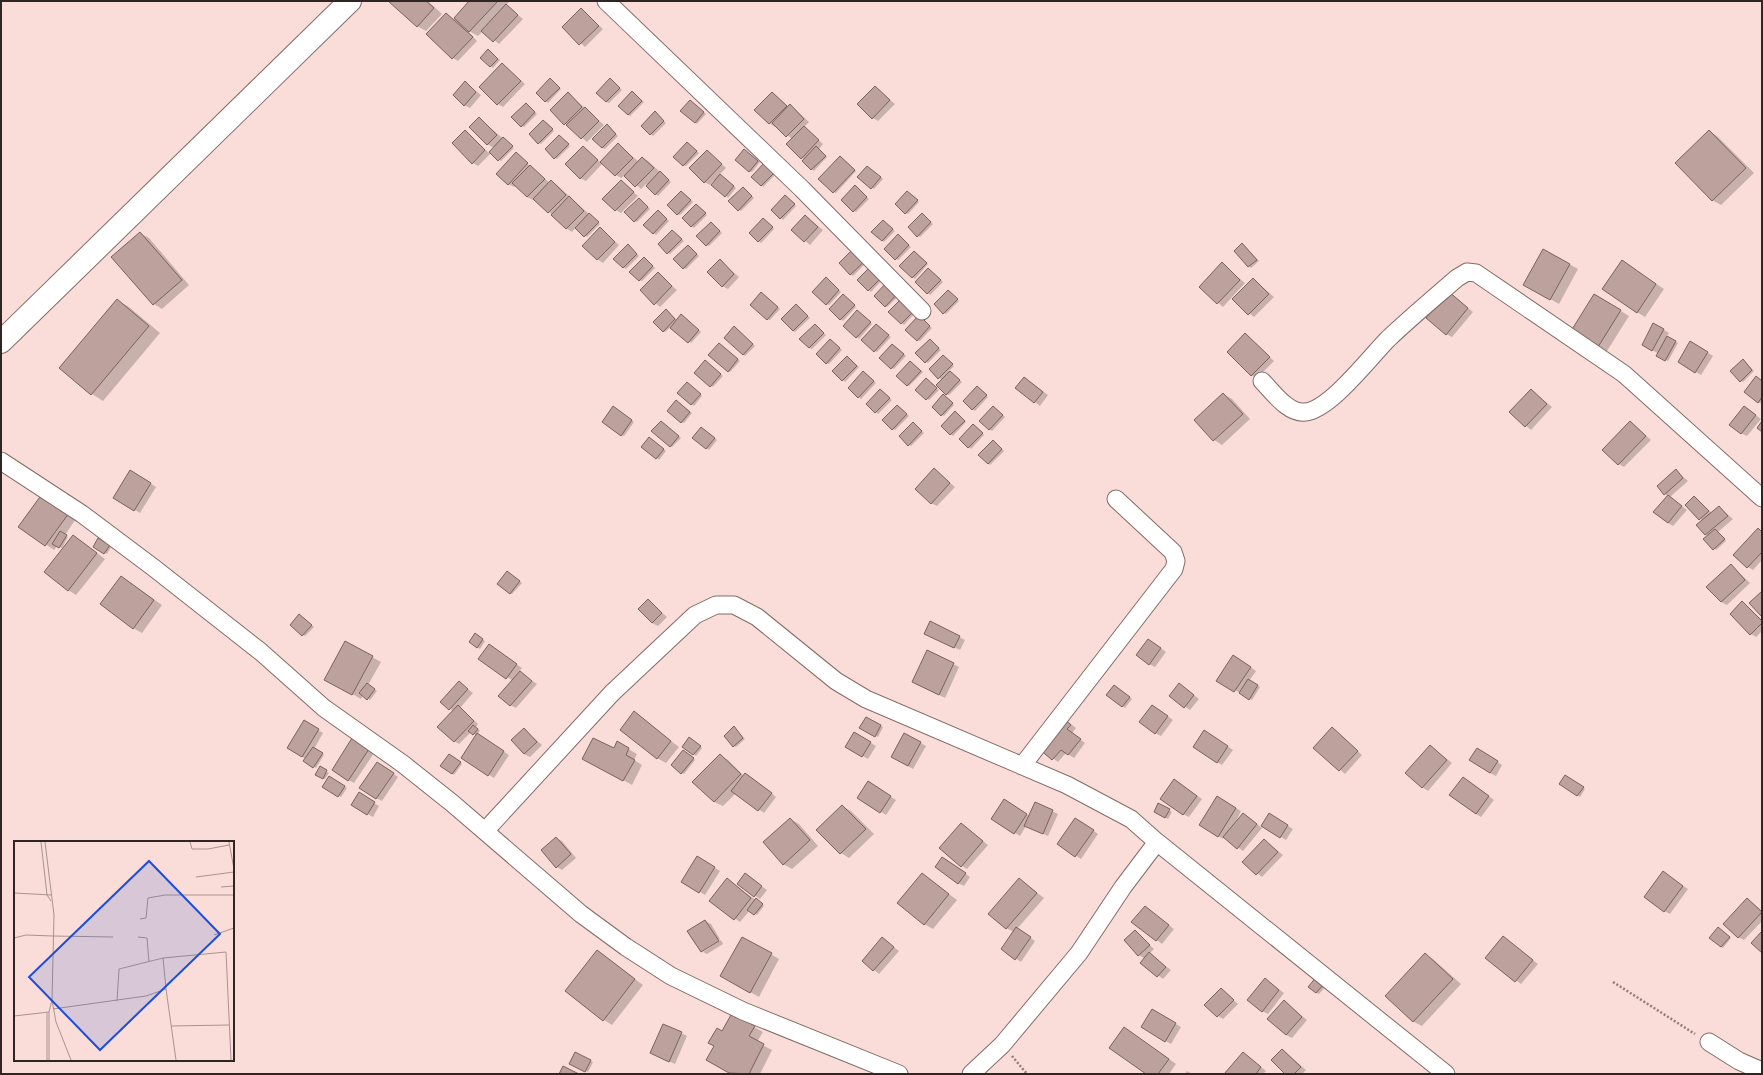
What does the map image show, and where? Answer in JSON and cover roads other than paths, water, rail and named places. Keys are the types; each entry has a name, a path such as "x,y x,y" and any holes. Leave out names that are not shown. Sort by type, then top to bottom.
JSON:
{"street":[{"path":"1,342 350,1"},
{"path":"606,1 796,183 922,311"},
{"path":"1262,380 1288,406 1304,412 1315,410 1340,390 1388,339 1457,278 1467,272 1476,273 1624,374 1762,498"},
{"path":"1,461 82,514 154,568 261,652 324,708 402,764 484,831 581,914 626,947 671,976 743,1011 899,1074"},
{"path":"1022,766 1174,569 1176,561 1173,552 1116,499"},
{"path":"484,831 612,693 695,615 716,605 734,605 757,617 836,681 866,699 1022,766 1098,801 1131,819 1157,842 1446,1074"},
{"path":"971,1074 1002,1045 1079,953 1123,887 1157,842"},
{"path":"1709,1042 1739,1061 1762,1071"}]}
